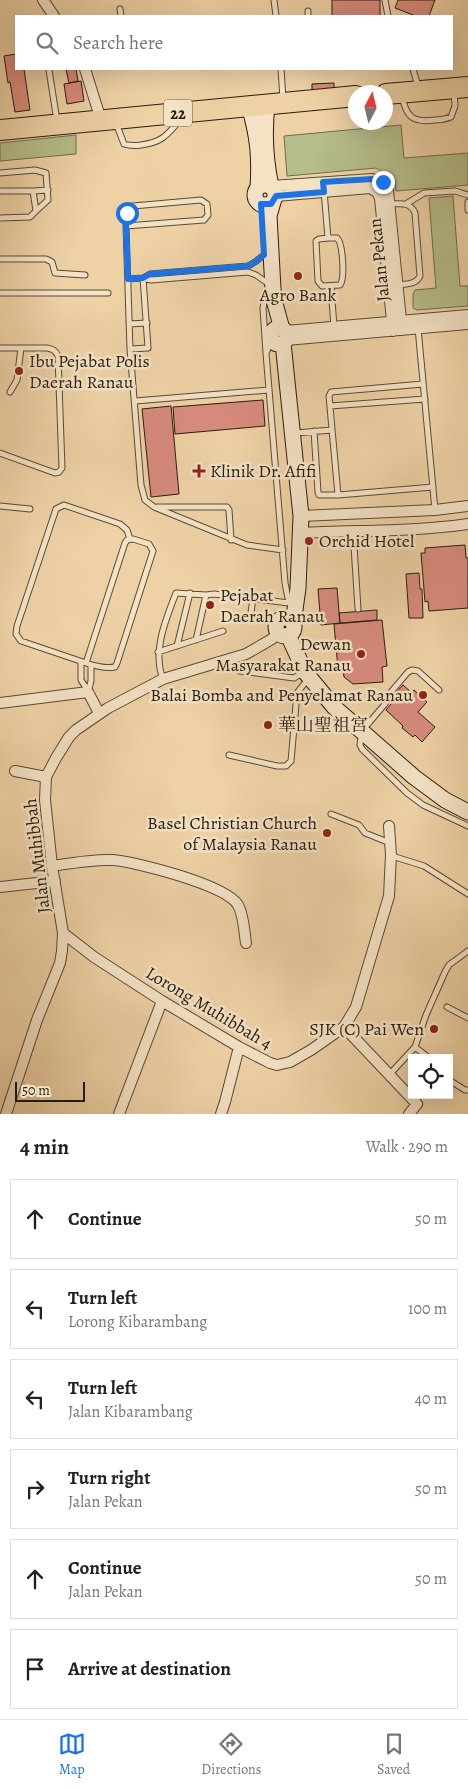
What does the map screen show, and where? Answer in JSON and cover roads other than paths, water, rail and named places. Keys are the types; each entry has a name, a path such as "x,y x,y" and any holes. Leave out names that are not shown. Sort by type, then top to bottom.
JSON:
{"highway":[{"path":"402,93 461,88"},
{"name":"22","path":"0,130 348,97"}],"street":[{"path":"43,0 53,15"},
{"path":"85,70 108,119"},
{"path":"266,104 258,137 259,165 268,195 274,300 301,516 299,565 286,627"},
{"name":"Jalan Pekan","path":"268,195 372,179 383,182 388,191 385,205 397,326"},
{"path":"268,195 264,255 266,287 278,338"},
{"path":"278,338 397,326 468,315"},
{"path":"278,338 334,327 397,326 418,328 468,324"},
{"path":"301,516 435,510 468,506"},
{"path":"352,514 353,530"},
{"path":"301,533 422,529 468,524"},
{"path":"299,565 289,603 286,627 308,676 334,707 414,777 445,800 468,812"},
{"name":"Jalan Muhibbah","path":"6,1114 37,1020 60,963 63,943 45,800 46,777 56,758 69,738 98,713 163,679 246,654 286,627"},
{"path":"0,703 88,692 98,713"},
{"path":"15,771 46,777"},
{"name":"Lorong Muhibbah 4","path":"63,933 94,957 239,1048 270,1063 283,1064 290,1062 344,1027 353,1015 389,896 391,856 389,826"},
{"path":"52,866 114,860 152,868 205,884 226,894 238,905 246,943"},
{"path":"0,887 55,882"},
{"path":"120,1114 162,1001"},
{"path":"344,1027 417,1104 410,1114"},
{"path":"221,1114 239,1048"}],"lane":[{"path":"274,0 276,15"},
{"path":"385,0 388,15"},
{"path":"120,9 121,15"},
{"path":"49,70 57,124"},
{"path":"266,104 283,70"},
{"path":"413,70 402,93 406,112 414,120 424,122 451,117 461,88"},
{"path":"108,119 124,144 136,146 158,142 188,112"},
{"path":"0,174 34,170 42,171 46,173 48,190 48,200 30,217 0,218"},
{"path":"323,187 328,238"},
{"path":"0,191 48,190"},
{"path":"33,191 36,211"},
{"path":"406,204 424,193 455,191 468,195"},
{"path":"126,226 204,220 208,215 207,204 201,200 133,206 127,213 126,226 130,349 141,485 145,500 154,507 247,546 283,550"},
{"path":"468,202 468,210"},
{"path":"385,205 406,204 411,206 415,213 420,276 418,280 412,283 393,285"},
{"path":"328,238 337,238 341,243 343,281 340,285 322,286 318,281 316,241 328,238"},
{"path":"143,278 150,274 248,266 264,255"},
{"path":"0,259 46,259 52,262 55,272 85,275"},
{"path":"128,279 143,278 151,280 248,272 256,275 266,287 263,308 278,338 269,390 285,583 289,603 214,594 176,593 160,640 158,652 159,667 163,679"},
{"path":"130,349 148,348 143,278"},
{"path":"331,286 334,327"},
{"path":"0,293 108,293"},
{"path":"129,324 147,323"},
{"path":"418,328 435,510"},
{"path":"0,348 52,349 58,356 62,468 59,472 55,473 0,453"},
{"path":"10,392 18,380 22,348"},
{"path":"338,495 330,406 331,392 423,384"},
{"path":"135,401 269,390"},
{"path":"330,406 425,399"},
{"path":"292,433 332,430"},
{"path":"314,431 319,495 433,487"},
{"path":"88,692 81,680 86,663 125,542 130,539 149,544 153,551 115,666 111,668 86,663 20,641 16,634 17,626 56,509 64,505 120,524 126,530 130,539"},
{"path":"0,506 30,509"},
{"path":"154,507 227,507 229,510 231,540"},
{"path":"353,530 358,609"},
{"path":"177,646 190,593"},
{"path":"196,640 206,595"},
{"path":"250,620 253,598"},
{"path":"158,652 223,631"},
{"path":"229,659 231,667 240,671 294,678 308,676"},
{"path":"86,663 91,681 88,692"},
{"path":"439,690 418,671 412,670 408,672 391,692 385,704 362,731 360,745 407,793 423,805 468,826"},
{"path":"229,755 278,766 286,766 291,761 297,693 308,676"},
{"path":"331,814 359,825 365,833 390,843"},
{"path":"391,856 424,866 468,894"},
{"path":"389,1075 415,1047 426,1015 449,965 468,951"},
{"path":"448,1006 468,1018"},
{"path":"415,1047 424,1054"},
{"path":"453,1082 468,1090"}],"place":[{"name":"Agro Bank","path":"298,276"},
{"name":"Ibu Pejabat Polis Daerah Ranau","path":"19,371"},
{"name":"Klinik Dr. Afifi","path":"199,471"},
{"name":"Orchid Hotel","path":"309,541"},
{"name":"Pejabat Daerah Ranau","path":"210,605"},
{"name":"Dewan Masyarakat Ranau","path":"361,654"},
{"name":"Balai Bomba and Penyelamat Ranau","path":"423,695"},
{"name":"華山聖祖宮","path":"268,725"},
{"name":"Basel Christian Church of Malaysia Ranau","path":"327,833"},
{"name":"SJK (C) Pai Wen","path":"434,1029"}]}
